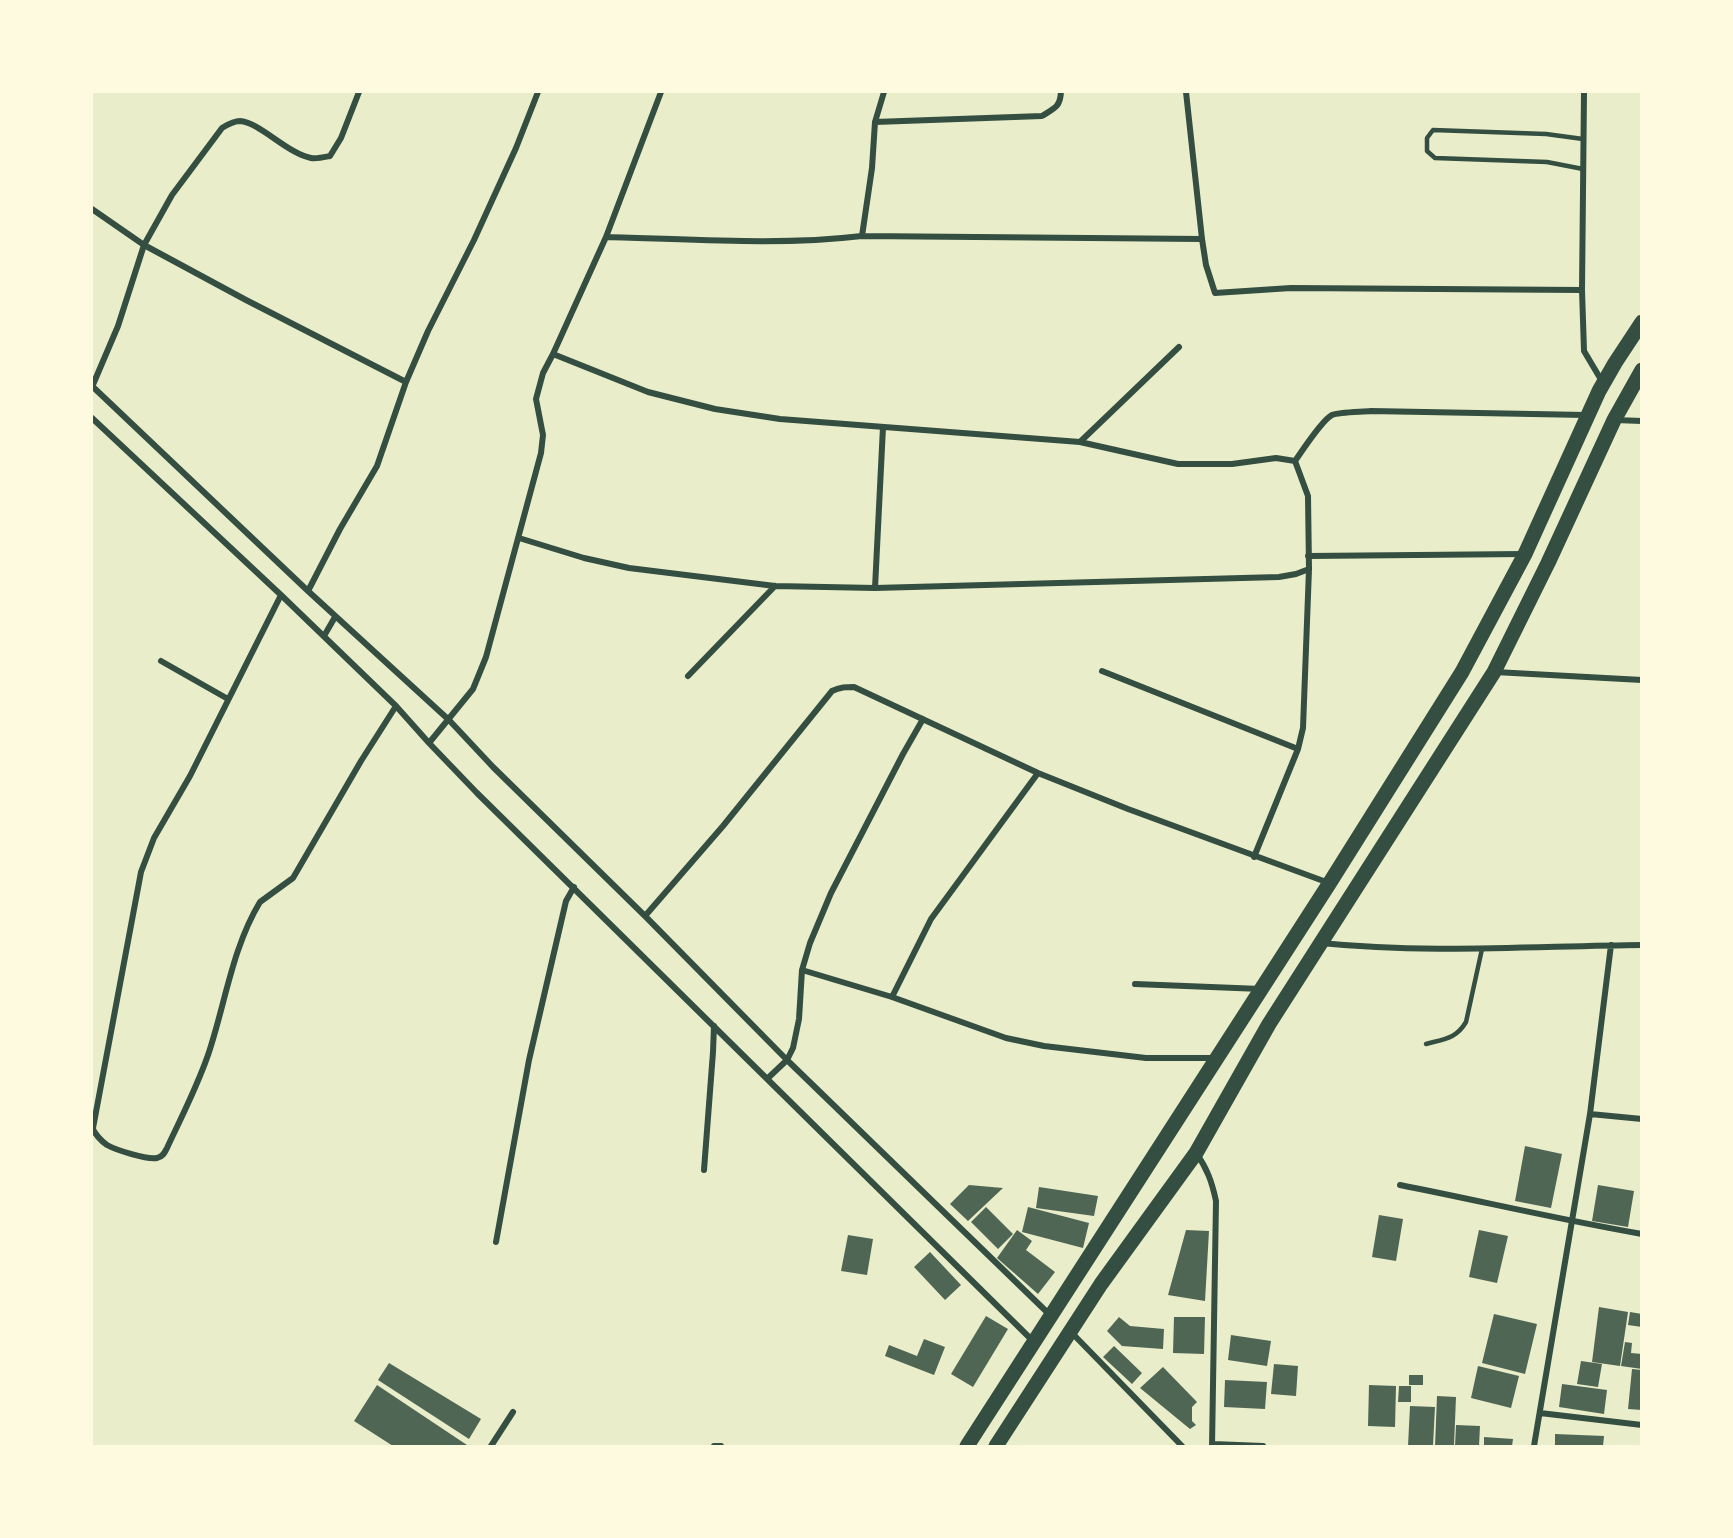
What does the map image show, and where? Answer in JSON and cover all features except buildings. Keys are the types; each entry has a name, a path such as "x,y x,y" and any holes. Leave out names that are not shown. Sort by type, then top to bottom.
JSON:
{"main road":[{"path":"967,1446 1329,884 1462,672 1525,554 1587,415 1641,322"},
{"path":"996,1446 1101,1284 1196,1153 1269,1024 1494,672 1548,563 1614,420 1641,370"},
{"path":"1261,989 1270,999 1276,999 1299,965 1317,949"},
{"path":"1220,1053 1235,1042 1257,1010 1266,1012 1269,1024"}],"street":[{"path":"359,92 341,138 330,156 312,159 239,121 222,128 172,195 144,245 118,326 92,387 447,722 645,916 785,1062 1049,1318"},
{"path":"308,591 340,529 377,466 406,382 428,331 512,158 538,92"},
{"path":"430,741 473,689 486,657 541,453 543,435 537,399 543,373 606,237 661,92"},
{"path":"862,236 872,168 875,122 884,92"},
{"path":"875,122 1042,116 1057,107 1061,92"},
{"path":"1186,92 1202,239 1206,265 1215,293 1291,288 1582,290"},
{"path":"1584,92 1582,139 1584,351 1603,384"},
{"path":"92,209 144,245 406,382"},
{"path":"606,237 756,241 828,240 862,236 1202,239"},
{"path":"1080,442 1179,347"},
{"path":"553,354 648,392 715,410 780,419 1080,442 1178,464 1232,464 1276,458 1295,461"},
{"path":"1295,461 1312,436 1332,415 1371,411 1587,415"},
{"path":"92,418 324,634 430,741 477,793 1036,1339"},
{"path":"1614,420 1641,421"},
{"path":"875,588 883,427"},
{"path":"1254,857 1298,749 1303,728 1309,569 1308,496 1295,461"},
{"path":"519,538 584,558 629,568 775,586 875,588 1278,577 1309,569"},
{"path":"1308,556 1525,554"},
{"path":"688,676 775,586"},
{"path":"281,595 190,776 154,838 141,872 92,1127 96,1135 107,1145 134,1155 157,1159 167,1149 208,1057 242,940 256,908 260,902 293,878 396,706"},
{"path":"324,634 335,618"},
{"path":"161,661 228,699"},
{"path":"1102,671 1298,749"},
{"path":"1494,672 1641,680"},
{"path":"645,916 723,826 832,691 838,688 854,687 1038,772 1128,809 1329,884"},
{"path":"768,1078 785,1062 794,1048 799,1019 802,970 810,943 831,893 923,719"},
{"path":"892,997 931,919 1038,772"},
{"path":"496,1242 534,1039 566,901 574,887"},
{"path":"1534,1446 1590,1114 1611,945"},
{"path":"1317,949 1355,947 1482,949 1641,945"},
{"path":"802,970 892,997 1006,1038 1044,1046 1146,1058 1220,1053"},
{"path":"1135,984 1261,989"},
{"path":"704,1170 714,1026"},
{"path":"1590,1114 1641,1119"},
{"path":"1196,1153 1208,1172 1216,1201 1213,1445 1263,1446"},
{"path":"1400,1185 1641,1234"},
{"path":"1069,1334 1182,1446"},
{"path":"490,1446 513,1412"},
{"path":"1540,1413 1641,1425"},
{"path":"714,1446 721,1446"}],"lane":[{"path":"1582,139 1546,134 1433,130 1427,138 1427,151 1435,158 1547,162 1583,169"},
{"path":"1426,1044 1460,1033 1466,1022 1482,949"}]}
